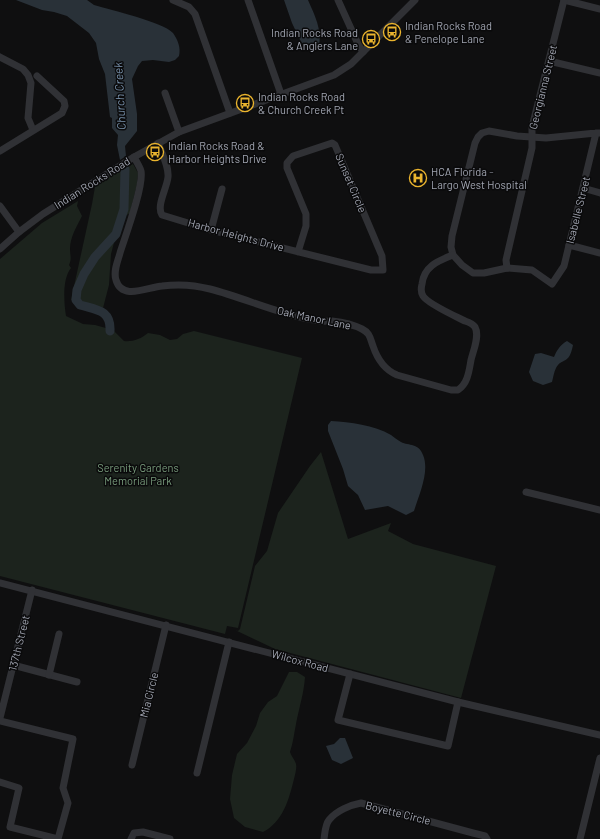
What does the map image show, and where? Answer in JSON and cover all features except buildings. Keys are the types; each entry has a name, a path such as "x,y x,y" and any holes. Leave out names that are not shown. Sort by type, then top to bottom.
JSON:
{"street":[{"path":"173,0 189,7 194,14 230,113"},
{"path":"248,0 281,94"},
{"path":"338,0 363,52"},
{"name":"Indian Rocks Road","path":"0,249 43,214 134,157 179,132 334,75 351,64 415,0"},
{"path":"564,0 600,9"},
{"name":"Georgianna Street","path":"507,268 506,260 532,148 532,127 564,0"},
{"path":"0,57 23,69 28,75 31,83 28,118 33,130"},
{"path":"550,60 600,73"},
{"path":"0,151 62,112 65,106 64,101 37,76"},
{"path":"165,93 179,132"},
{"path":"507,268 484,273 473,273 462,265 453,255 451,247 452,236 475,143 478,137 482,133 489,131 531,138 598,133"},
{"name":"Isabelle Street","path":"507,268 532,270 552,284 564,266 598,133"},
{"name":"Harbor Heights Drive","path":"158,143 167,167 168,177 160,208 160,212 165,216 211,230 298,252 371,270 383,270"},
{"name":"Sunset Circle","path":"298,252 306,226 306,214 287,168 287,163 293,156 332,143 335,145 382,256 383,270"},
{"name":"Oak Manor Lane","path":"134,157 141,171 140,184 116,267 116,280 120,286 132,292 139,292 161,286 189,286 210,289 260,306 293,315 316,321 335,321 362,329 371,337 373,346 378,356 390,372 451,390 458,390 466,381 477,336 475,327 426,299 422,295 421,289 422,281 428,268 434,263 453,255"},
{"path":"583,188 600,193"},
{"path":"211,230 222,189"},
{"path":"0,206 19,232"},
{"path":"569,245 600,253"},
{"path":"526,492 600,510"},
{"name":"Wilcox Road","path":"0,583 32,590 458,702 600,735"},
{"name":"137th Street","path":"0,720 32,590"},
{"name":"Mia Circle","path":"132,765 166,625"},
{"path":"49,675 59,634"},
{"path":"197,773 229,642"},
{"path":"13,665 77,682"},
{"path":"350,674 338,720 448,746 458,702"},
{"path":"0,720 73,739 63,788 68,803 58,839 10,827 19,788 0,782"},
{"path":"580,839 600,758"},
{"name":"Boyette Circle","path":"324,839 326,826 330,820 352,805 361,804 486,836 487,839"},
{"path":"133,836 143,832 170,839"}],"green space":[{"path":"133,164 138,173 137,184 130,213 122,218 116,235 111,254 109,285 103,308 71,300 95,187 117,172"},
{"name":"Serenity Gardens Memorial Park","path":"78,201 77,206 82,216 74,232 70,245 71,259 69,265 71,268 66,278 64,291 66,316 83,324 95,325 113,330 124,341 136,340 148,333 160,335 170,340 177,339 183,334 194,331 302,358 238,628 227,626 225,634 0,576 0,259 42,223"},
{"path":"321,452 348,539 391,523 388,531 413,544 496,566 461,698 275,649 235,630 238,631 240,629 255,566 267,551 278,513"},
{"path":"289,672 297,672 305,677 303,695 290,752 296,764 296,772 284,809 276,822 263,832 245,827 234,818 230,799 232,775 237,754 247,743 256,726 260,713 268,702 277,696"}],"water":[{"path":"16,0 87,0 94,5 159,25 173,33 179,44 179,56 175,60 169,62 153,60 142,61 132,79 137,114 137,131 125,146 126,156 120,160 117,145 118,135 112,128 112,118 110,117 105,74 99,59 96,43 89,33 67,16 42,10"},
{"path":"284,0 308,0 319,28 319,47 311,49 301,42 292,23"},
{"path":"567,341 573,345 570,356 558,365 552,382 543,385 533,381 529,372 535,354 541,353 554,357 562,344"},
{"path":"331,421 370,426 391,435 401,442 419,448 425,461 425,476 414,511 406,515 388,506 365,510 358,495 348,486 328,431 328,425"},
{"path":"340,738 345,738 353,758 341,764 332,760 326,746 334,744"}],"waterway":[{"name":"Church Creek","path":"110,331 108,319 102,312 80,305 76,300 77,290 84,274 95,257 116,234 124,209 125,169"}],"place":[{"name":"Indian Rocks Road & Penelope Lane","path":"392,32"},
{"name":"Indian Rocks Road & Anglers Lane","path":"371,39"},
{"name":"Indian Rocks Road & Church Creek Pt","path":"245,103"},
{"name":"Indian Rocks Road & Harbor Heights Drive","path":"155,152"},
{"name":"HCA Florida - Largo West Hospital","path":"418,178"}]}
